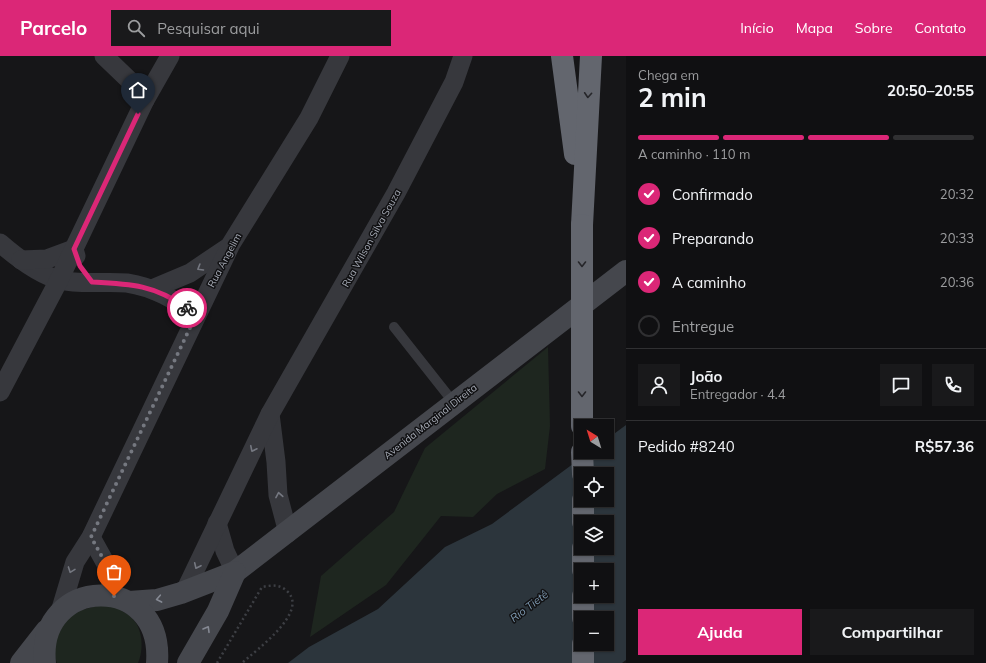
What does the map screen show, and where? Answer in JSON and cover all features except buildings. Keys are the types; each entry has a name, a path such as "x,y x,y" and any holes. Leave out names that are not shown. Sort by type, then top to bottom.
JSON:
{"highway":[{"path":"562,56 582,202"},
{"path":"582,419 582,202 591,56"},
{"path":"583,651 583,663"}],"main road":[{"name":"Avenida Marginal Direita","path":"21,663 54,621 76,600 94,595 122,599 157,600 235,572 288,533 626,271"},
{"path":"188,663 218,611 235,572"},
{"path":"122,599 144,613 154,629 159,647 158,663"},
{"path":"45,663 43,648 54,621"}],"street":[{"path":"104,56 129,80 145,100"},
{"path":"0,392 59,280 145,100 170,56"},
{"name":"Rua Angelim","path":"54,621 75,562 91,537 231,244 309,118 340,56"},
{"name":"Rua Wilson Silva Souza","path":"185,591 270,414 339,296 421,148 454,82 463,56"},
{"path":"0,243 19,260 59,280 127,283 152,289 173,299 196,315"},
{"path":"152,289 205,265 231,244"},
{"path":"19,260 47,259 74,249"},
{"path":"74,249 80,266 92,282"},
{"path":"270,414 276,462 278,495 288,533"},
{"path":"217,523 226,551 235,572"},
{"path":"91,537 106,564 122,599"}],"lane":[{"path":"394,327 454,403"}],"path":[{"path":"217,663 262,587 274,584 284,588 290,594 293,602 292,612 277,631 242,663"}],"shaded area":[{"path":"548,347 550,426 545,469 497,494 473,517 441,516 386,585 310,637 321,576 394,512 425,448"},
{"path":"108,603 130,616 136,623 142,646 138,663 57,663 54,654 58,626 67,614"}],"water":[{"name":"Rio Tietê","path":"626,425 626,660 622,663 288,663 309,647 378,609 445,547 492,524 580,459 614,459 614,434"}],"way so far":[{"path":"114,596 106,564 91,537 196,315 187,308"}],"route":[{"path":"138,114 74,249 80,266 92,282 127,283 152,289 173,299 187,308"}]}
